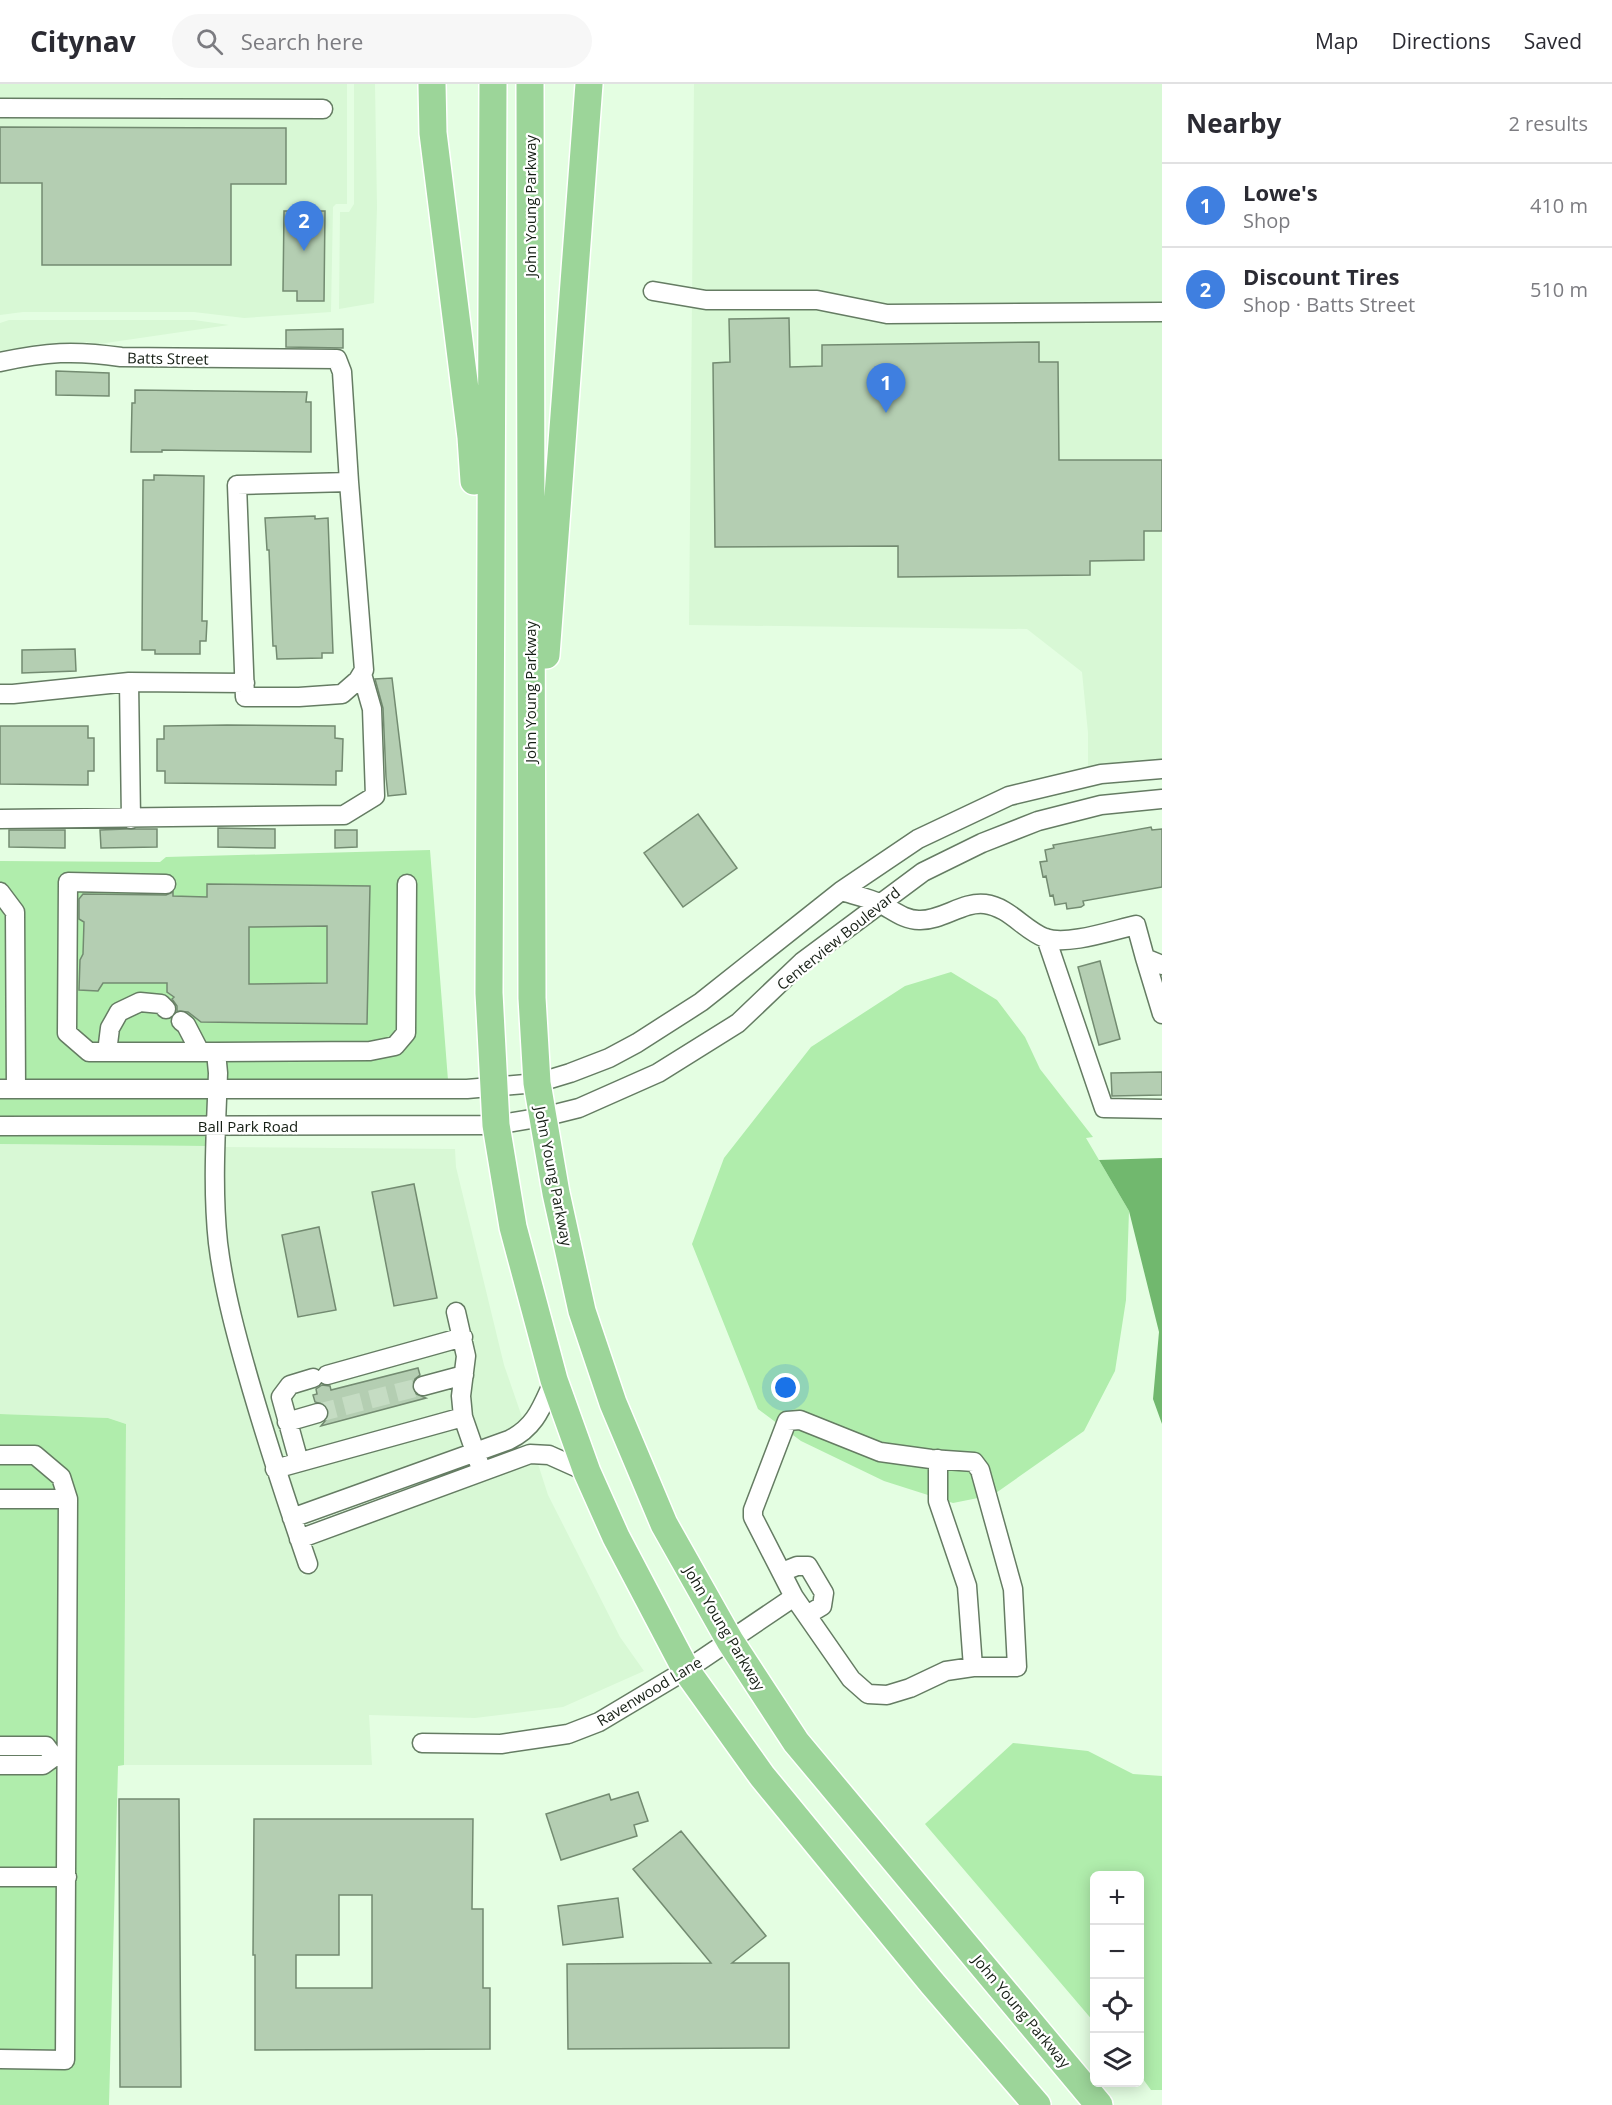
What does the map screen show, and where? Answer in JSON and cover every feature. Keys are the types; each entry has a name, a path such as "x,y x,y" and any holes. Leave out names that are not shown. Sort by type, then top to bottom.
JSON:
{"highway":[{"path":"432,84 433,133 471,437 477,514 489,571"},
{"path":"493,84 489,571 489,993 493,1088 496,1125 513,1227 554,1380 587,1472 616,1537 686,1670 762,1776 932,1983 1037,2105"},
{"name":"John Young Parkway","path":"530,84 532,998 537,1083 555,1193 582,1311 613,1403 664,1524 730,1641 796,1742 1099,2105"},
{"path":"531,845 590,84"}],"street":[{"path":"0,108 323,109"},
{"path":"653,291 706,300 817,300 887,314 1162,312"},
{"name":"Batts Street","path":"0,362 40,353 86,352 121,357 337,359 342,372 350,482"},
{"path":"350,482 364,670 358,680 342,694 245,697 237,485 350,482"},
{"path":"0,819 344,815 375,796 372,709 362,674"},
{"path":"0,694 129,681 245,683"},
{"path":"129,681 131,819"},
{"name":"Centerview Boulevard","path":"493,1088 537,1083 570,1073 609,1058 646,1037 701,1002 841,891 918,839 1009,796 1101,774 1162,769"},
{"name":"Centerview Boulevard","path":"496,1125 543,1118 579,1108 658,1072 738,1023 802,962 879,903 923,872 982,843 1038,821 1101,805 1162,799"},
{"path":"166,884 68,882 67,1033 89,1052 370,1051 395,1046 406,1033 406,884"},
{"path":"841,891 879,903 907,918 918,920 936,918 983,903 996,906 1046,938 1069,939 1136,925 1162,1014"},
{"path":"0,892 15,912 8,1089 493,1088"},
{"path":"1046,938 1104,1108 1162,1109"},
{"path":"1145,958 1162,965"},
{"path":"108,1052 110,1028 119,1011 140,1002 161,1004 166,1009"},
{"path":"181,1021 208,1052 217,1089 216,1210 228,1298 243,1360 275,1469 308,1564"},
{"name":"Ball Park Road","path":"0,1126 496,1125"},
{"path":"456,1311 465,1356 461,1396 463,1417 482,1470"},
{"path":"299,1462 281,1397 290,1385 463,1338"},
{"path":"423,1386 464,1376"},
{"path":"292,1518 523,1433 535,1419 554,1380"},
{"path":"287,1422 318,1413"},
{"path":"275,1469 463,1417"},
{"path":"800,1420 880,1452 938,1459 974,1462 980,1470 1012,1588 1017,1667 973,1667 946,1671 909,1688 886,1695 868,1694 851,1679 794,1597 753,1517 753,1510 787,1421 800,1420"},
{"path":"299,1539 530,1454 549,1455 587,1472"},
{"path":"0,1455 35,1455 61,1478 68,1499 61,1757 67,1877 65,2060 0,2059"},
{"path":"938,1459 938,1501 967,1586 973,1667"},
{"path":"0,1499 68,1499"},
{"path":"782,1572 796,1566 808,1566 824,1593 822,1606 807,1615"},
{"name":"Ravenwood Lane","path":"422,1743 501,1744 568,1734 599,1722 686,1670 794,1597"},
{"path":"0,1746 46,1746 61,1757"},
{"path":"0,1765 43,1765 61,1757"},
{"path":"0,1877 67,1877"}],"shaded area":[{"path":"0,84 347,84 347,204 336,204 333,207 331,312 244,318 194,312 23,312 0,315"},
{"path":"354,84 375,84 377,207 374,303 339,309 340,212 349,212 354,204"},
{"path":"694,84 1162,84 1162,759 1088,767 1088,733 1082,672 1027,629 689,625"},
{"path":"9,320 194,320 229,325 99,344 86,342 39,344 0,352 0,323"},
{"path":"430,850 448,1080 0,1080 0,861 160,862 166,857"},
{"path":"951,972 997,1000 1025,1037 1040,1069 1093,1137 1086,1138 1129,1211 1126,1300 1115,1371 1084,1431 993,1495 953,1503 884,1481 801,1441 758,1409 692,1244 724,1158 811,1047 905,986"},
{"path":"0,1098 209,1098 208,1116 0,1116"},
{"path":"0,1135 208,1135 207,1146 0,1144"},
{"path":"0,1144 207,1146 235,1363 303,1576 319,1569 310,1544 519,1466 538,1464 548,1495 620,1637 644,1671 563,1707 475,1718 369,1715 372,1765 124,1765 126,1424 108,1418 0,1414"},
{"path":"224,1147 455,1149 456,1167 504,1365 523,1420 518,1425 297,1507 251,1357 236,1296 224,1210"},
{"path":"1162,1158 1162,1424 1153,1399 1159,1332 1129,1211 1099,1160"},
{"path":"0,1414 108,1418 126,1424 124,1765 118,1766 109,2105 0,2105"},
{"path":"1013,1743 1088,1751 1133,1774 1162,1776 1162,2090 1151,2090 1144,2080 1144,1871 1090,1871 1090,2017 925,1824"}],"building":[{"path":"0,127 286,128 286,184 231,184 231,265 42,265 42,183 0,183"},
{"path":"284,211 325,211 324,301 297,301 297,291 283,291"},
{"path":"789,318 790,367 822,366 822,345 1039,342 1039,362 1058,362 1059,460 1162,460 1162,531 1144,531 1144,560 1090,561 1090,575 898,577 898,546 715,547 713,363 730,362 729,319"},
{"path":"343,329 343,348 286,347 286,330"},
{"path":"56,371 109,373 109,396 56,395"},
{"path":"135,390 307,392 306,402 311,402 311,452 162,450 162,452 131,452 132,403 135,403"},
{"path":"154,475 204,476 202,621 207,621 206,641 200,641 200,654 155,654 155,650 142,650 143,480 154,480"},
{"path":"315,516 315,519 328,518 333,653 322,653 322,658 277,659 276,646 273,646 269,550 267,550 265,518"},
{"path":"75,649 76,671 22,673 22,650"},
{"path":"392,678 406,794 388,796 383,708 375,679"},
{"path":"0,726 88,726 88,738 94,738 94,771 88,771 88,785 0,784"},
{"path":"164,726 335,726 335,738 343,739 342,771 336,771 336,785 165,783 165,771 157,771 157,739 164,739"},
{"path":"698,814 737,868 683,907 644,853"},
{"path":"1151,827 1152,830 1162,829 1162,887 1083,901 1084,905 1081,907 1067,909 1066,903 1055,905 1053,895 1050,896 1046,876 1043,877 1040,862 1047,861 1045,850 1054,848 1053,845"},
{"path":"218,828 275,829 275,848 218,847"},
{"path":"157,829 157,847 101,848 100,830"},
{"path":"9,830 65,830 65,848 9,847"},
{"path":"335,830 357,830 357,847 335,848"},
{"path":"207,884 370,886 367,1024 201,1022 188,1012 177,1011 177,1006 172,999 174,997 167,992 167,983 103,983 98,991 79,990 84,922 79,919 79,899 83,894 166,895 173,892 173,896 207,897","holes":["327,926 327,983 249,984 249,927"]},
{"path":"1100,961 1120,1039 1099,1045 1078,967"},
{"path":"1162,1072 1162,1095 1112,1096 1111,1073"},
{"path":"414,1184 437,1298 394,1306 372,1192"},
{"path":"319,1227 336,1310 298,1317 282,1235"},
{"path":"418,1368 420,1375 415,1379 412,1388 416,1394 426,1398 321,1426 329,1416 329,1410 325,1405 315,1402 313,1395 317,1394 316,1389 322,1385 330,1386 331,1390"},
{"path":"638,1792 648,1821 634,1825 637,1836 561,1860 546,1814 609,1794 611,1800"},
{"path":"119,1799 179,1799 181,2087 120,2087"},
{"path":"254,1819 473,1819 472,1909 483,1909 483,1988 490,1988 490,2049 255,2050 255,1955 253,1955","holes":["339,1895 372,1895 372,1988 296,1988 296,1955 339,1955"]},
{"path":"681,1831 766,1936 732,1963 789,1963 789,2048 568,2049 567,1964 711,1963 633,1869"},
{"path":"618,1898 623,1937 563,1945 558,1906"}],"tunnel":[{"path":"318,1413 423,1386"}],"place":[{"name":"Discount Tires","path":"304,251"},
{"name":"Lowe's","path":"886,413"}]}
